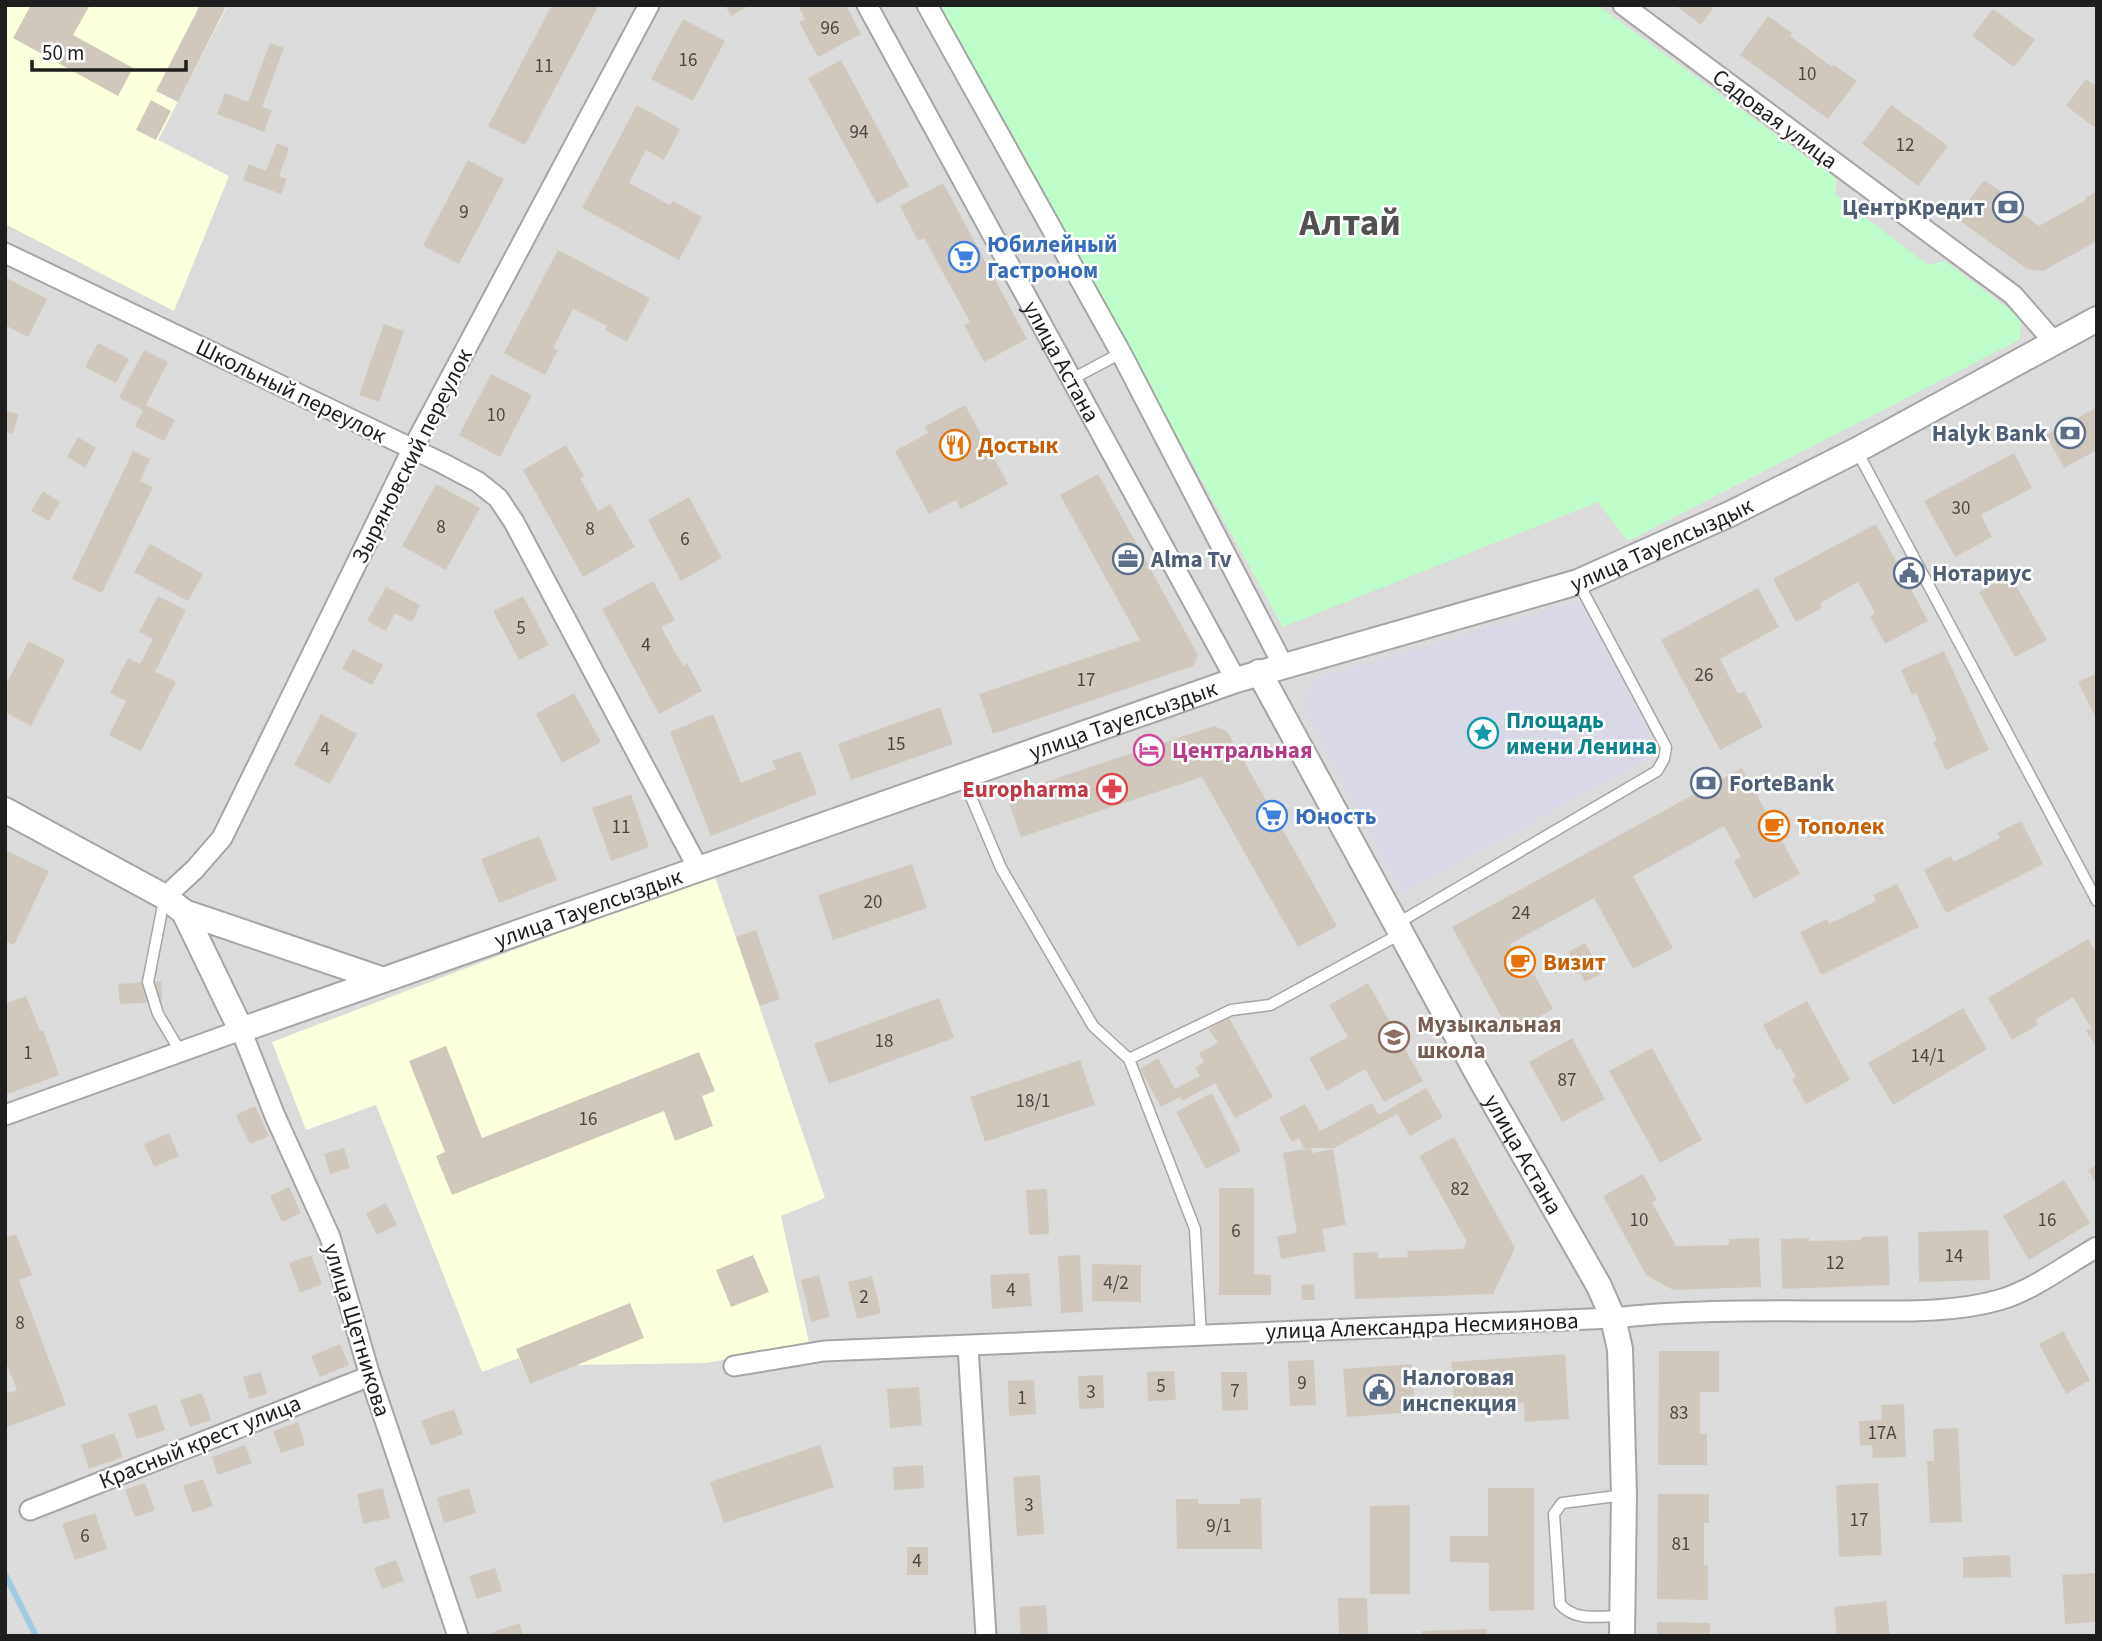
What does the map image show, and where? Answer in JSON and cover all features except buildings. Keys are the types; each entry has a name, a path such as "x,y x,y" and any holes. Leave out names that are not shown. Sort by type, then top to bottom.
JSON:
{"street":[{"name":"Зыряновский переулок","path":"174,904 195,869 222,838 412,450 649,5"},
{"name":"улица Астана","path":"867,5 1236,680"},
{"path":"927,5 1121,353 1283,665"},
{"name":"Садовая улица","path":"1623,5 2012,295 2054,342"},
{"name":"Школьный переулок","path":"5,253 478,482 498,498 531,553 698,868"},
{"name":"улица Тауелсыздык","path":"5,1115 381,979 1259,672 1578,582 1732,513 1857,450 2097,319"},
{"name":"улица Астана","path":"1259,672 1480,1078 1599,1286 1613,1318 1620,1349 1624,1495 1622,1626"},
{"path":"5,810 174,904 381,979"},
{"path":"174,904 241,1030"},
{"name":"улица Щетникова","path":"241,1030 275,1115 330,1237 370,1376 458,1636"},
{"name":"улица Александра Несмиянова","path":"734,1366 824,1351 1641,1315 1753,1311 1900,1311 1977,1306 2002,1300 2097,1247"},
{"path":"968,1346 986,1636"},
{"name":"Красный крест улица","path":"30,1510 370,1376"}],"lane":[{"path":"1072,379 1121,353"},
{"path":"1857,450 2097,901"},
{"path":"1129,1059 1231,1010 1270,1005 1657,771 1667,747 1578,582"},
{"path":"962,775 1001,868 1093,1026 1129,1059 1195,1229 1201,1336"},
{"path":"174,904 148,982 158,1014 180,1051"},
{"path":"1622,1626 1578,1616 1567,1612 1560,1604 1554,1514 1562,1503 1624,1495"}],"shaded area":[{"path":"5,5 2097,5 2097,1636 5,1636"},
{"path":"5,5 228,5 158,140 229,176 174,311 5,224"},
{"name":"Площадь имени Ленина","path":"1581,600 1660,753 1401,894 1306,712 1304,703 1310,687 1318,678"},
{"path":"714,874 825,1198 781,1216 809,1343 706,1363 575,1365 530,1384 519,1358 482,1372 376,1105 306,1130 272,1042"}],"green space":[{"path":"939,5 1597,5 1837,179 1835,194 1928,265 1945,261 2014,313 2021,323 2019,340 1628,541 1598,502 1283,627"}],"waterway":[{"path":"5,1574 36,1636"}],"place":[{"name":"ЦентрКредит","path":"2008,207"},
{"name":"Юбилейный Гастроном","path":"964,257"},
{"name":"Halyk Bank","path":"2070,433"},
{"name":"Достык","path":"955,445"},
{"name":"Alma Tv","path":"1128,559"},
{"name":"Нотариус","path":"1909,573"},
{"name":"Площадь имени Ленина","path":"1483,733"},
{"name":"Центральная","path":"1149,750"},
{"name":"ForteBank","path":"1706,783"},
{"name":"Europharma","path":"1112,789"},
{"name":"Юность","path":"1272,816"},
{"name":"Тополек","path":"1774,826"},
{"name":"Визит","path":"1520,962"},
{"name":"Музыкальная школа","path":"1394,1037"},
{"name":"Налоговая инспекция","path":"1379,1390"}],"district":[{"name":"Алтай","path":"1350,223"}]}
